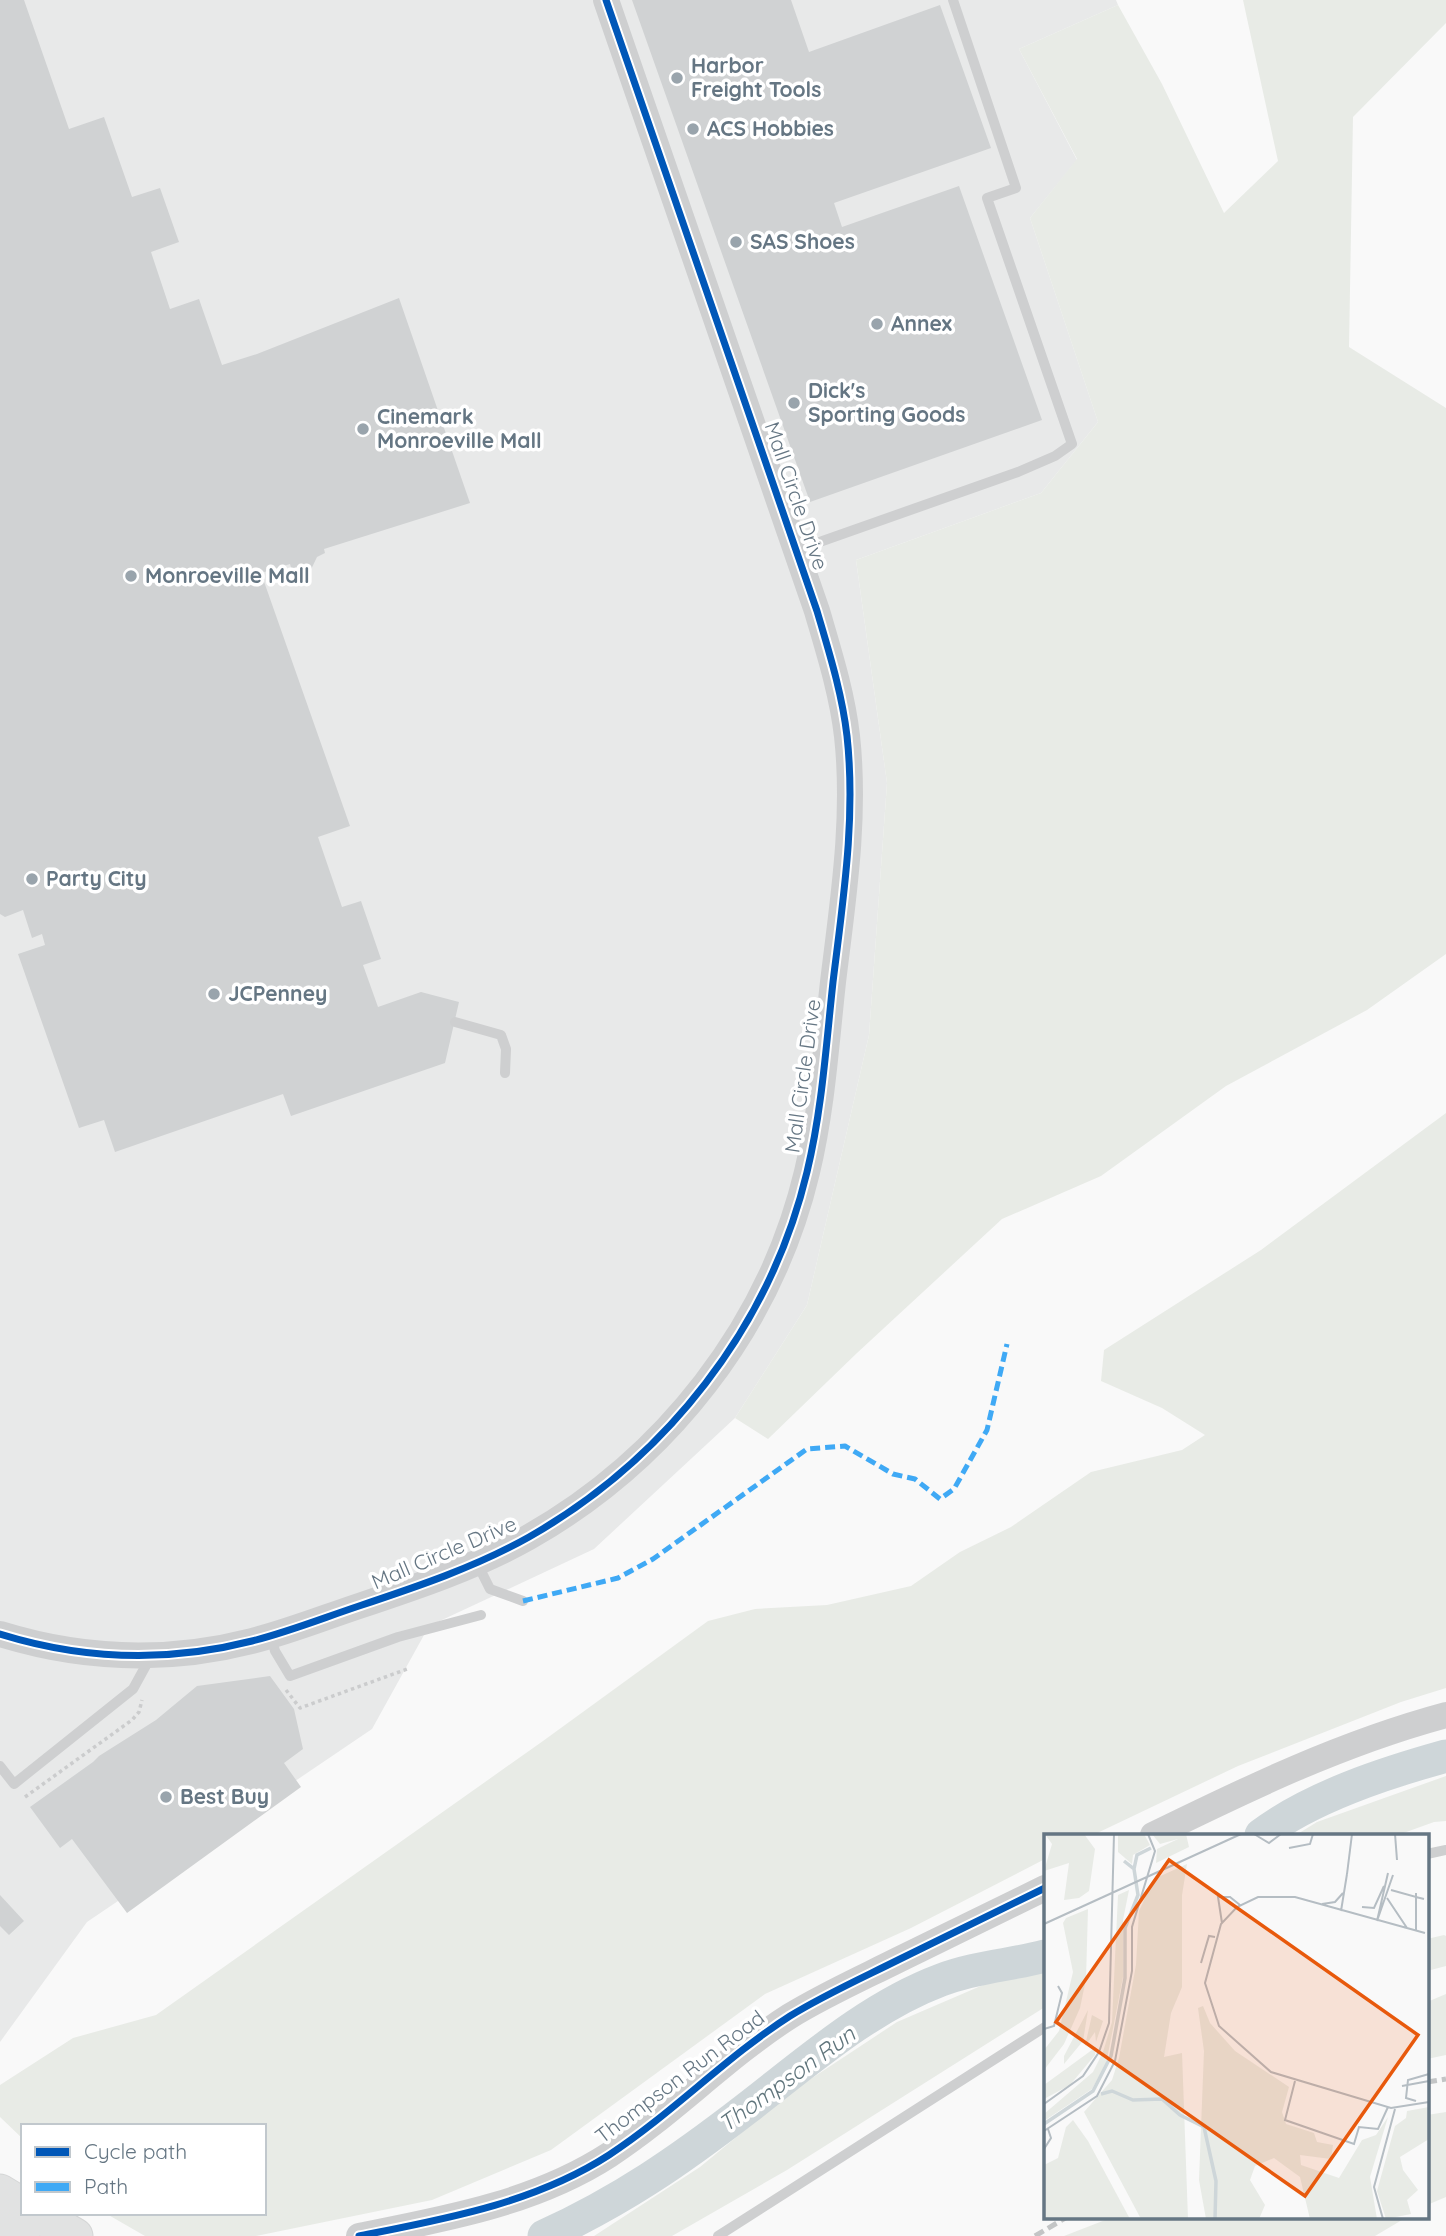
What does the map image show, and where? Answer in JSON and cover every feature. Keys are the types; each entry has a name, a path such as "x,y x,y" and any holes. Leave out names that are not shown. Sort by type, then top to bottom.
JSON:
{"highway":[{"path":"0,2192 21,2205"},
{"path":"39,2215 75,2236"},
{"path":"0,2223 22,2236"}],"street":[{"name":"Mall Circle Drive","path":"0,1634 83,1654 152,1656 223,1648 271,1636 404,1591 477,1562 525,1539 585,1501 618,1475 697,1395 761,1298 788,1238 806,1174 820,1103 850,835 848,749 842,706 832,661 796,550 606,0"},
{"path":"1155,1834 1328,1753 1446,1715"},
{"name":"Thompson Run Road","path":"359,2236 480,2210 556,2183 584,2169 610,2154 790,2016 866,1975 1044,1888"}],"lane":[{"path":"796,550 1018,472 1055,456 1072,444 987,198 1016,188 953,0"},
{"path":"455,1021 501,1035 506,1049 505,1073"},
{"path":"477,1562 491,1589 523,1601"},
{"path":"271,1636 275,1651 290,1676 398,1637 481,1615"},
{"path":"0,1766 14,1784 133,1689 152,1656"},
{"path":"1428,1854 1446,1850"},
{"path":"718,2236 1044,2028"}],"path":[{"path":"284,1686 300,1708 410,1668"},
{"path":"25,1797 132,1720 139,1712 144,1694 147,1696"}],"shaded area":[{"name":"Monroeville Mall","path":"0,0 1116,0 1118,5 1019,49 1077,160 1030,218 1098,422 1041,493 856,560 887,783 869,1035 807,1305 735,1418 594,1549 429,1626 372,1729 87,1922 0,2042"},
{"path":"1243,0 1446,0 1446,23 1353,117 1349,347 1446,408 1446,954 1367,1010 1226,1086 1101,1176 1002,1219 768,1439 735,1418 807,1305 869,1035 887,783 856,560 1041,493 1098,422 1030,218 1077,159 1019,49 1118,5 1162,84 1224,213 1278,161"},
{"path":"1446,1113 1446,1688 1401,1702 1238,1766 1095,1834 1044,1834 1044,1860 911,1928 765,1994 551,2150 432,2200 256,2236 145,2236 108,2215 266,2215 266,2124 21,2124 21,2137 0,2117 0,2085 73,2038 156,2015 708,1621 755,1609 827,1605 911,1586 960,1552 1011,1527 1091,1472 1182,1450 1205,1435 1162,1408 1101,1381 1104,1350 1261,1250"},
{"path":"1446,1776 1446,1821 1434,1822 1401,1834 1298,1834 1317,1822"},
{"path":"1446,1936 1446,1966 1428,1971 1428,1939"},
{"path":"1044,1971 1044,2008 787,2170 672,2236 594,2236 700,2167 791,2092 897,2022 983,1985"},
{"path":"1446,1994 1446,2055 1428,2059 1428,2002"},
{"path":"1446,2112 1446,2197 1428,2205 1428,2115"},
{"path":"1110,2218 1405,2218 1375,2236 1064,2236"}],"building":[{"name":"Monroeville Mall","path":"0,0 24,0 69,129 104,117 132,197 160,188 179,242 151,252 170,309 199,299 222,365 257,354 399,298 470,503 324,549 325,553 317,557 305,582 293,574 290,564 261,573 350,826 318,837 342,907 361,901 381,959 363,965 378,1007 421,992 459,1002 445,1063 291,1116 283,1094 115,1152 104,1120 79,1128 18,954 45,945 42,934 32,938 23,910 5,917 0,914"},
{"name":"Annex","path":"632,0 791,0 809,52 940,5 991,148 834,203 842,227 959,186 1042,420 810,502"},
{"name":"Best Buy","path":"270,1676 294,1709 303,1749 284,1763 301,1787 127,1913 72,1839 60,1848 30,1807 99,1756 156,1720 197,1686"},
{"path":"0,1895 24,1921 9,1935 0,1926"}],"waterway":[{"name":"Thompson Run","path":"1262,1834 1325,1798 1374,1778 1446,1756"},
{"name":"Thompson Run","path":"544,2236 599,2209 673,2162 722,2128 839,2037 914,1991 980,1969 1044,1956"}],"railway":[{"path":"1428,2082 1446,2079"},
{"path":"1035,2236 1065,2218"}],"marked path":[{"path":"523,1601 618,1578 653,1559 807,1449 845,1446 893,1474 915,1479 940,1499 954,1489 987,1430 1007,1344"}],"cycle path":[{"path":"0,1634 63,1649 125,1656 188,1653 220,1648 279,1633 402,1591 509,1548 579,1505 625,1469 667,1428 706,1383 739,1335 767,1283 790,1229 807,1172 816,1125 844,890 850,798 845,720 817,611 606,0"},
{"path":"359,2236 488,2207 551,2186 581,2172 633,2139 744,2049 790,2016 843,1987 1044,1888"}],"place":[{"name":"Harbor Freight Tools","path":"677,78"},
{"name":"ACS Hobbies","path":"693,129"},
{"name":"SAS Shoes","path":"736,242"},
{"name":"Annex","path":"877,324"},
{"name":"Dick's Sporting Goods","path":"794,403"},
{"name":"Cinemark Monroeville Mall","path":"363,429"},
{"name":"Monroeville Mall","path":"131,576"},
{"name":"Party City","path":"32,879"},
{"name":"JCPenney","path":"214,994"},
{"name":"Best Buy","path":"166,1797"}]}
